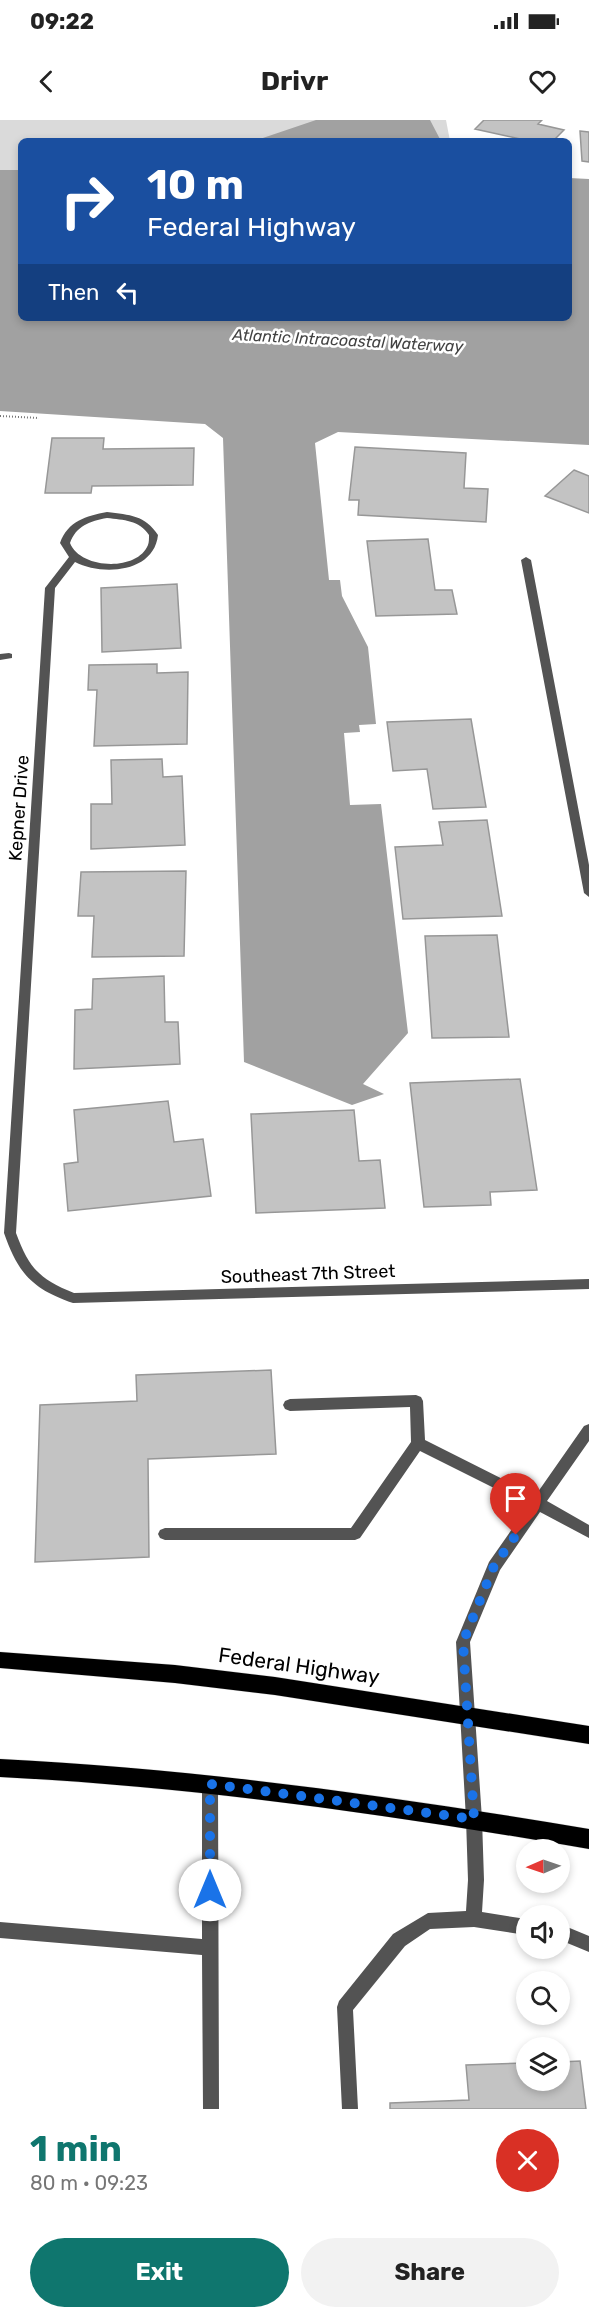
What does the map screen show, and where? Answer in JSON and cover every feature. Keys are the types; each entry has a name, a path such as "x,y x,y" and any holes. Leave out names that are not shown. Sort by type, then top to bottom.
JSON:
{"main road":[{"name":"Federal Highway","path":"0,1660 175,1674 467,1714 589,1735"},
{"path":"0,1768 210,1784 474,1819 589,1839"}],"street":[{"path":"121,515 134,518 153,532 155,541 152,550 130,564 100,567 73,558 64,543 67,535 72,528 93,517 121,515"},
{"name":"Kepner Drive","path":"33,1279 18,1256 10,1233 50,588 73,558"},
{"path":"526,560 589,893"},
{"name":"Southeast 7th Street","path":"33,1279 73,1298 589,1284"},
{"path":"165,1534 355,1534 418,1443 416,1401 290,1405"},
{"path":"474,1919 476,1880 474,1819 463,1642 494,1566 589,1430"},
{"path":"418,1443 589,1532"},
{"path":"210,1784 211,2109"},
{"path":"350,2109 345,2007 399,1940 428,1921 474,1919 516,1925"},
{"path":"0,1930 210,1948"},
{"path":"570,1936 589,1944"}],"path":[{"path":"0,416 39,418"}],"shaded area":[{"path":"0,120 446,120 449,138 18,138 18,256 0,255"}],"water":[{"path":"316,120 430,120 439,138 263,138"},
{"name":"Atlantic Intracoastal Waterway","path":"0,170 18,170 18,321 572,321 572,178 589,179 589,445 338,432 315,443 329,580 340,580 342,596 368,647 376,724 359,725 360,732 344,733 350,805 381,804 408,1033 363,1084 384,1094 352,1105 244,1062 223,438 205,424 0,411"}],"building":[{"path":"484,120 542,120 538,124 564,130 556,138 516,138 475,129"},
{"path":"580,131 589,132 589,162 582,161"},
{"path":"52,438 104,438 103,449 194,448 193,485 92,486 91,493 45,493"},
{"path":"355,447 466,453 464,488 488,489 486,522 358,515 359,500 349,500"},
{"path":"574,470 589,476 589,513 545,496"},
{"path":"428,539 435,590 452,590 457,614 376,616 367,541"},
{"path":"177,584 181,648 102,652 101,588"},
{"path":"157,664 157,673 188,672 187,744 94,746 97,690 88,690 89,665"},
{"path":"471,719 486,807 433,809 427,769 393,771 387,722"},
{"path":"162,759 163,777 182,776 185,845 91,849 91,804 112,804 111,760"},
{"path":"487,820 502,916 403,919 395,847 443,845 439,822"},
{"path":"186,871 184,956 92,957 94,916 78,916 81,872"},
{"path":"497,935 509,1037 432,1038 425,936"},
{"path":"164,976 165,1022 178,1022 180,1064 74,1069 75,1010 92,1009 93,979"},
{"path":"520,1079 537,1190 490,1192 491,1205 424,1207 410,1083"},
{"path":"168,1101 174,1142 203,1139 211,1196 68,1211 64,1164 78,1162 74,1110"},
{"path":"354,1110 359,1161 380,1160 385,1208 256,1213 251,1114"},
{"path":"271,1370 276,1454 148,1459 149,1557 35,1562 40,1405 137,1401 136,1375"},
{"path":"580,2061 586,2109 390,2109 390,2103 469,2100 466,2065 516,2063 516,2091 570,2091 570,2062"}],"route":[{"path":"210,1890 210,1784 474,1819 463,1642 494,1566 516,1535"}]}
